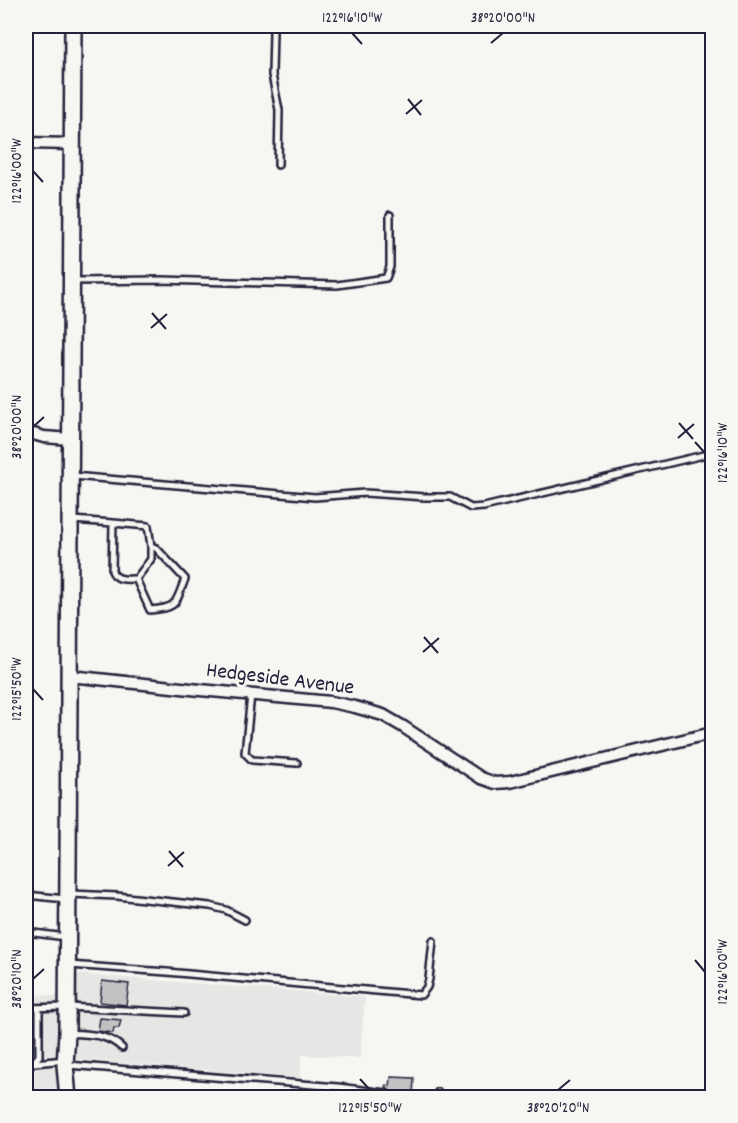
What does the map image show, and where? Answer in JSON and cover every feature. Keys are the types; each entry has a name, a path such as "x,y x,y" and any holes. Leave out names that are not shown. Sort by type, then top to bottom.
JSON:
{"main road":[{"path":"68,1098 65,1062 68,938 73,26"}],"street":[{"path":"26,143 72,144"},
{"path":"26,432 44,437 70,439"},
{"name":"Hedgeside Avenue","path":"70,676 331,702 383,715 480,778 495,783 510,782 712,733"}],"lane":[{"path":"272,26 272,75 279,110 278,165"},
{"path":"72,281 162,280 338,285 386,278 390,267 390,215"},
{"path":"71,476 315,497 364,493 450,497 471,508 712,453"},
{"path":"70,520 148,526 151,559 136,579"},
{"path":"113,523 113,575 117,578 136,579"},
{"path":"136,579 150,610 168,609 175,603 185,579 156,548 151,546"},
{"path":"250,695 245,753 252,760 297,763"},
{"path":"26,895 128,897 210,906 226,910 245,920"},
{"path":"26,932 68,938"},
{"path":"67,965 421,995 429,979 433,941"},
{"path":"26,1008 67,1007 184,1014"},
{"path":"26,1071 39,1056 39,1008"},
{"path":"67,1033 113,1039 122,1048"},
{"path":"34,1063 65,1062 386,1093"},
{"path":"349,1088 351,1098"}],"shaded area":[{"path":"77,974 365,997 360,1058 302,1055 300,1078 76,1059"},
{"path":"26,993 63,997 61,1097 26,1098"}],"building":[{"path":"102,981 129,984 126,1005 100,1002"},
{"path":"100,1018 121,1020 119,1028 114,1028 113,1033 98,1031"},
{"path":"391,1077 414,1078 413,1098 388,1098 391,1093 386,1085 390,1086"}]}
